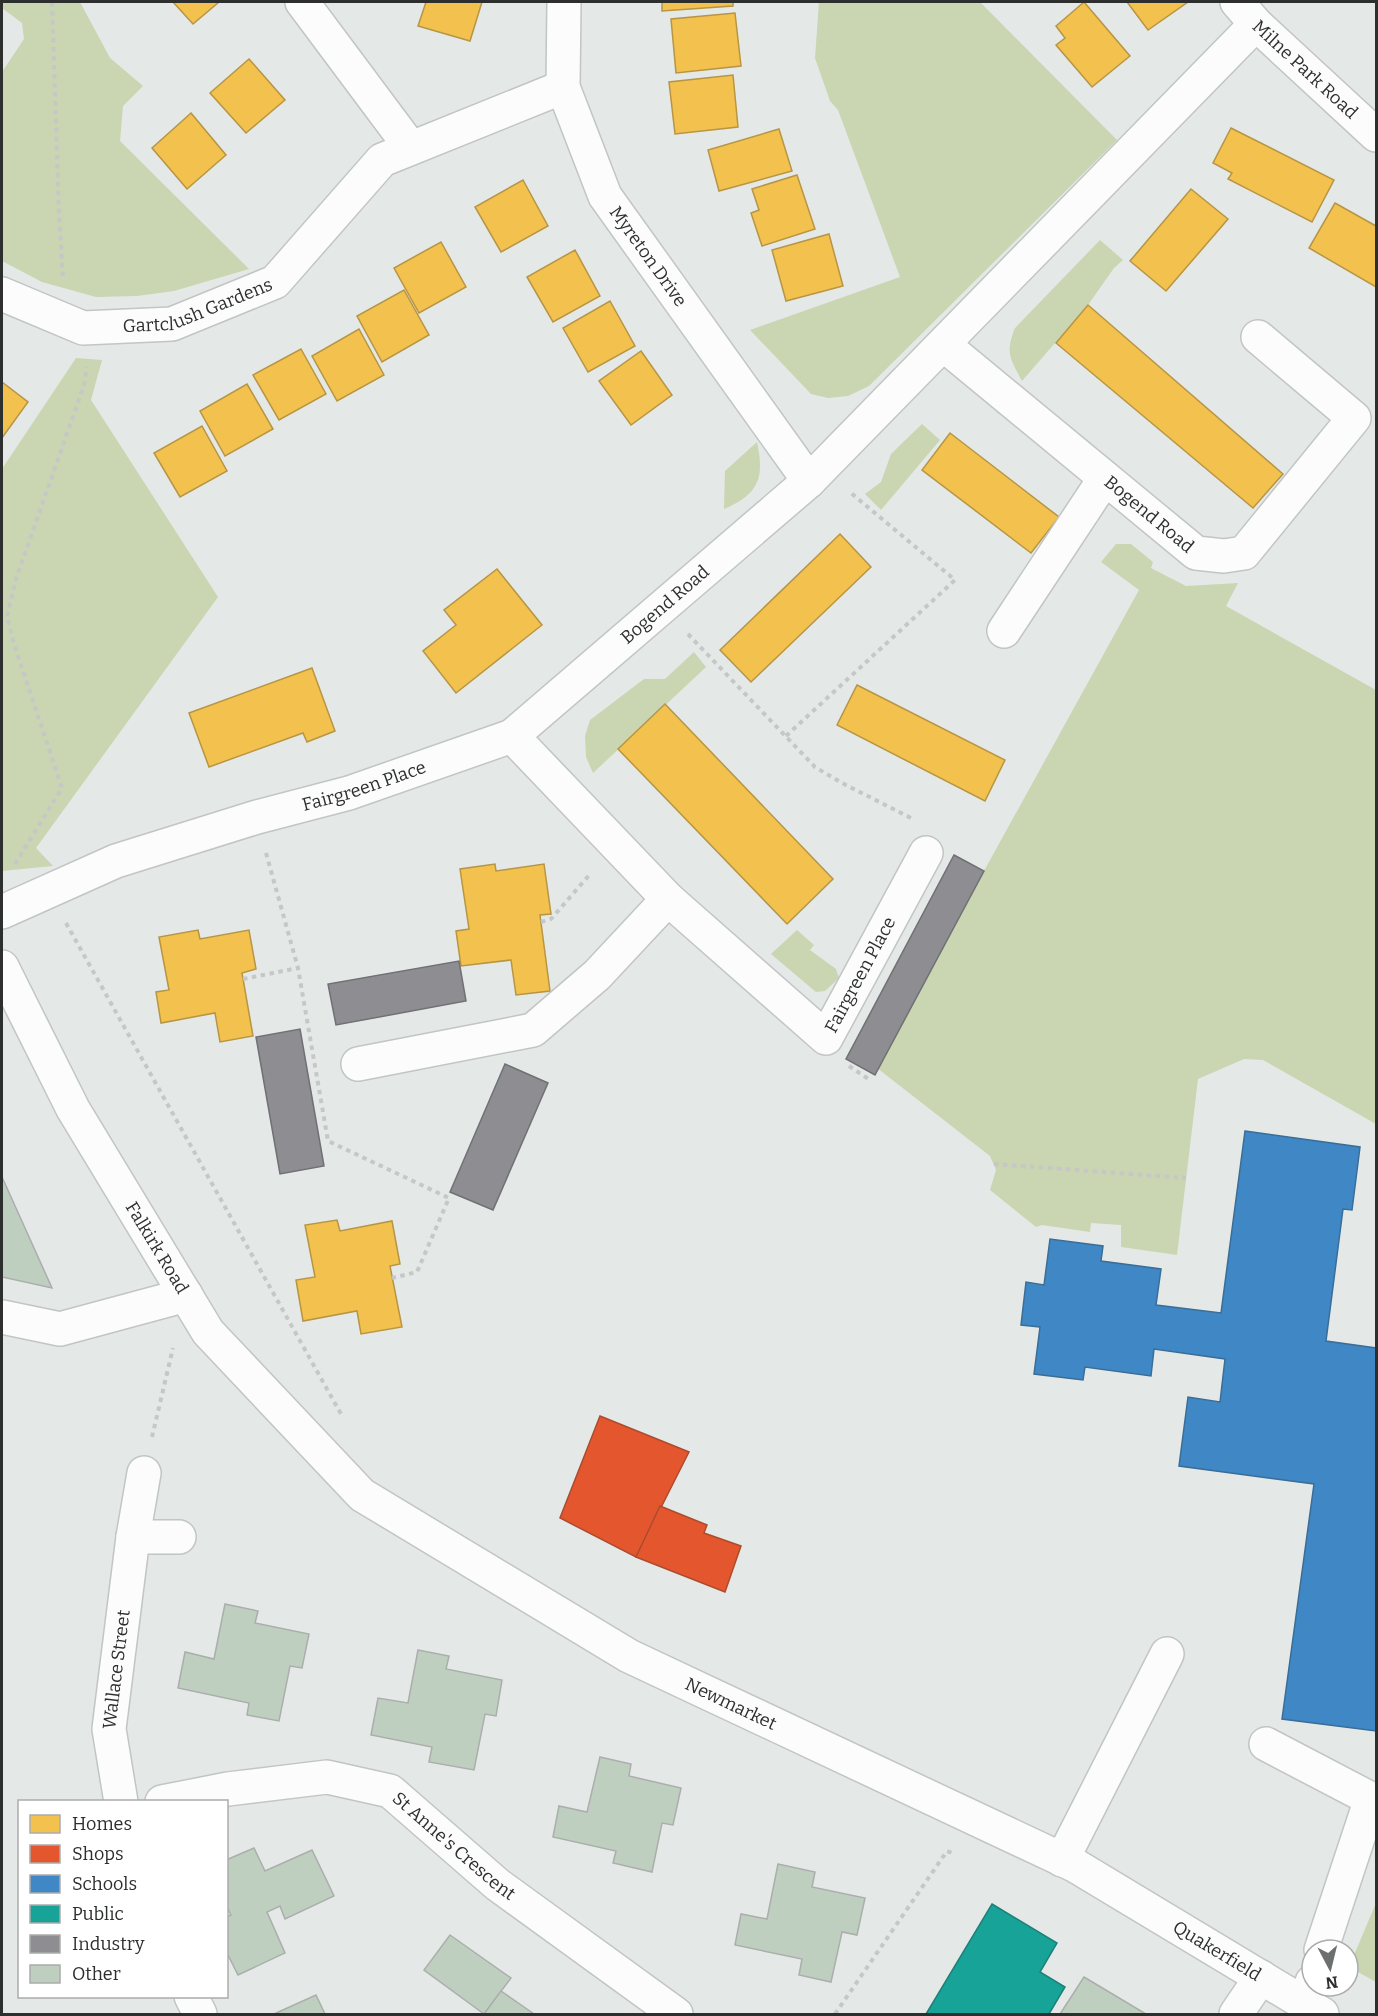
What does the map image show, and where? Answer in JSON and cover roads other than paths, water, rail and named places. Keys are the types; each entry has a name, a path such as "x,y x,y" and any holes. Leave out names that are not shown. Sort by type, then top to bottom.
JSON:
{"street":[{"path":"302,2 411,148"},
{"name":"Myreton Drive","path":"564,2 563,87 605,196 815,475"},
{"name":"Milne Park Road","path":"1246,13 1377,135"},
{"name":"Bogend Road","path":"512,736 815,475 944,345 1246,13"},
{"name":"Gartclush Gardens","path":"2,294 83,328 172,324 275,282 382,160 563,87"},
{"name":"Bogend Road","path":"944,345 1196,553 1224,556 1244,553 1354,418 1258,337"},
{"path":"1004,631 1105,478"},
{"name":"Fairgreen Place","path":"2,912 116,861 257,817 349,793 512,736 668,899 826,1038 926,853"},
{"path":"358,1064 533,1030 597,975 668,899"},
{"name":"Falkirk Road","path":"2,967 73,1110 208,1332 362,1495"},
{"path":"2,1317 60,1329 186,1295"},
{"name":"Wallace Street","path":"121,1800 109,1729 133,1537 144,1473"},
{"name":"Newmarket","path":"362,1495 629,1656 1062,1860 1113,1887"},
{"path":"133,1537 179,1537"},
{"path":"1062,1860 1167,1654"},
{"path":"1266,1744 1371,1799 1325,1938"},
{"name":"St Anne's Crescent","path":"172,1800 228,1789 327,1777 390,1791 498,1886 676,2014"},
{"name":"Quakerfield","path":"1113,1887 1261,1977 1313,2000"},
{"path":"1236,2014 1261,1977"},
{"path":"192,1998 200,2014"}]}
